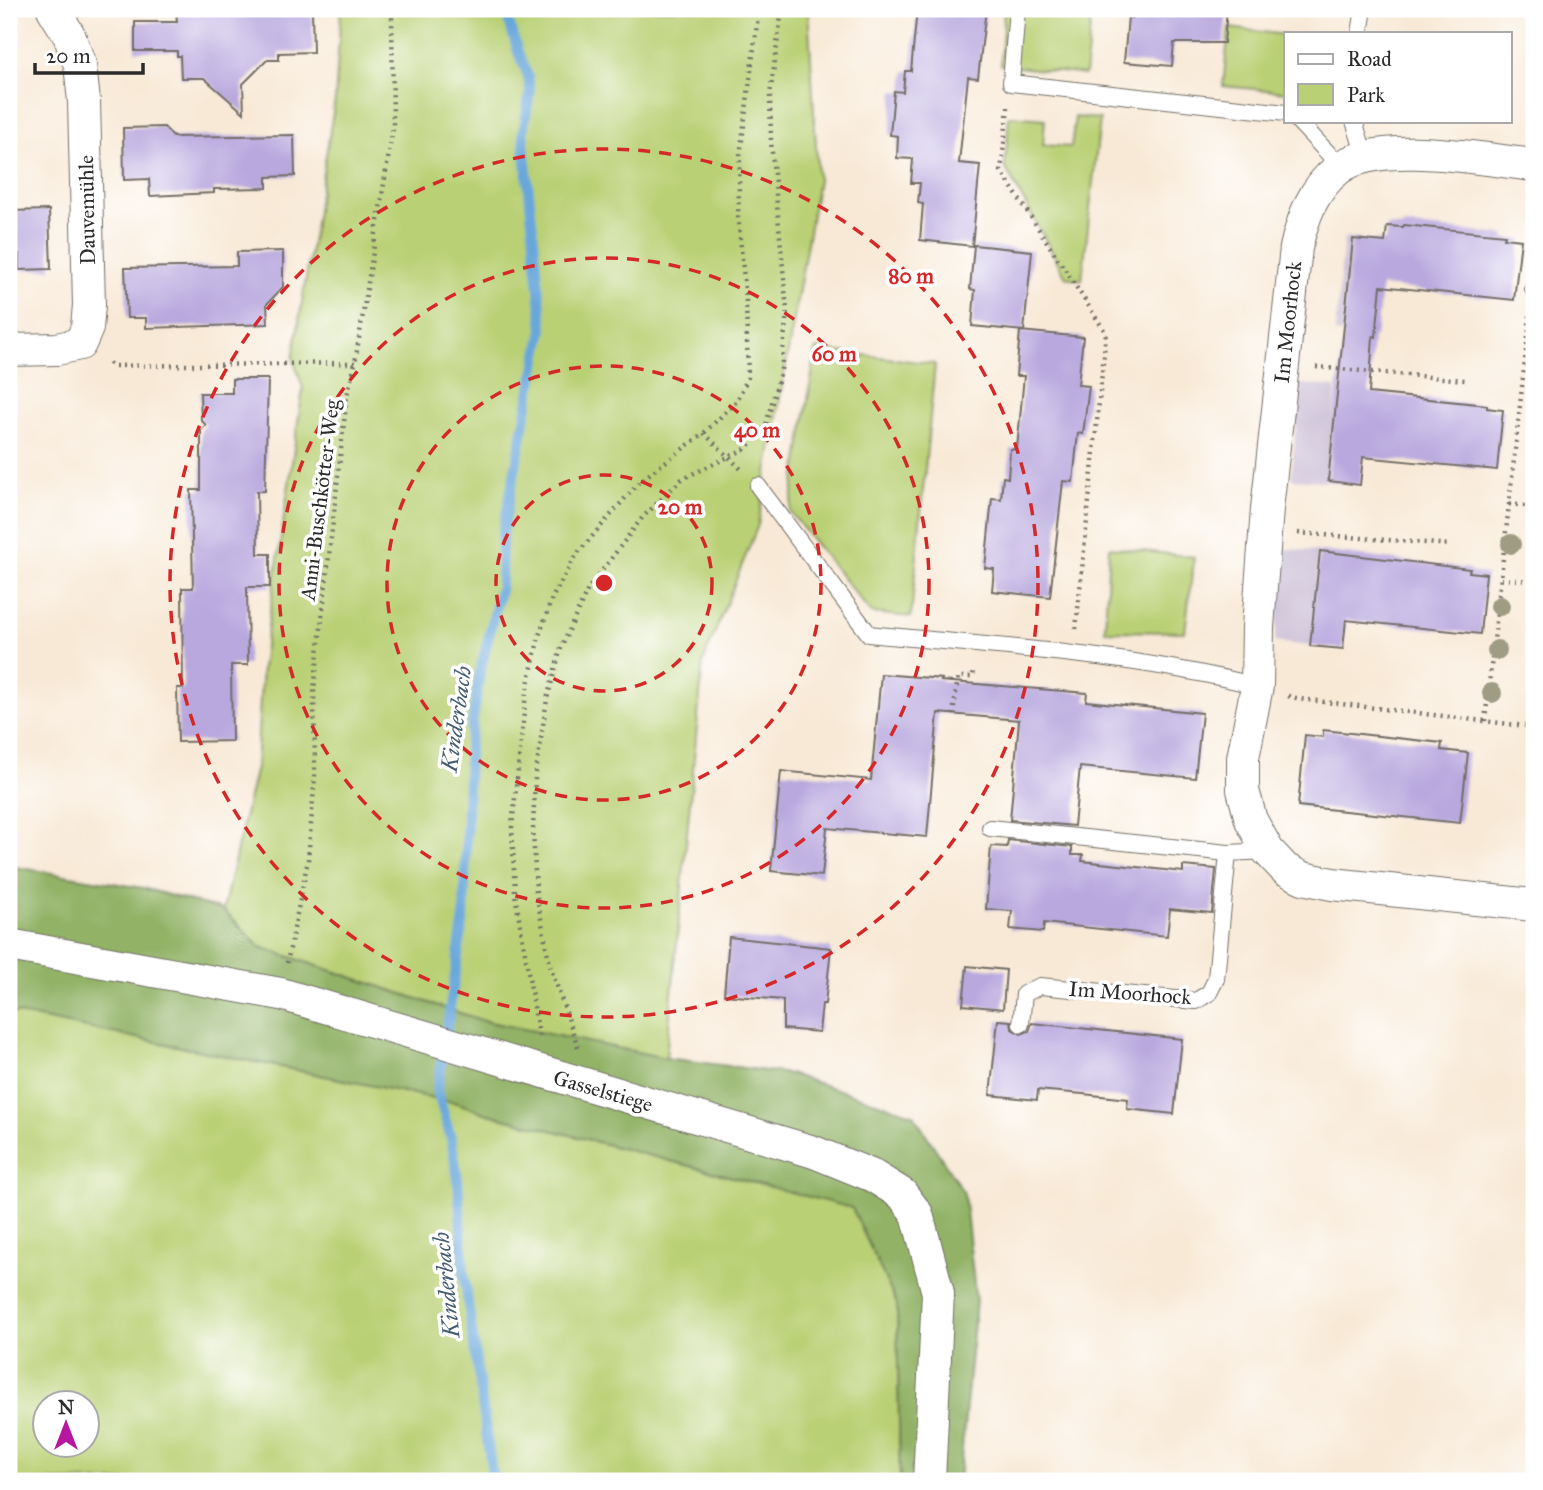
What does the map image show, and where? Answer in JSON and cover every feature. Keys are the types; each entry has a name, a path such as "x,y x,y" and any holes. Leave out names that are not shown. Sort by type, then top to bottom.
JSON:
{"street":[{"name":"Dauvemühle","path":"53,9 69,35 80,65 84,101 89,305 88,328 80,344"},
{"path":"1353,162 1415,153 1534,165"},
{"name":"Im Moorhock","path":"1353,162 1324,181 1312,198 1296,248 1265,530 1257,686 1243,758 1243,790 1251,820 1268,851 1285,869 1303,878 1332,884 1534,905"},
{"path":"9,350 57,349 80,344"},
{"name":"Gasselstiege","path":"9,945 281,994 814,1152 873,1176 902,1194 917,1214 938,1293 929,1481"}],"lane":[{"path":"1017,9 1011,83 1284,113"},
{"path":"1360,32 1364,9"},
{"path":"1299,122 1353,162"},
{"path":"1353,162 1354,122"},
{"path":"758,486 869,634 1073,654 1212,674 1257,686"},
{"path":"990,828 1228,853 1268,851"},
{"name":"Im Moorhock","path":"1021,1024 1024,994 1040,986 1196,1001 1209,993 1216,979 1228,853"}],"path":[{"name":"Anni-Buschkötter-Weg","path":"281,994 308,860 315,776 314,690 348,396 393,128 392,9"},
{"path":"536,1071 540,1047 515,894 512,827 526,692 538,636 552,598 577,554 640,481 704,433 737,401 747,377 746,301 738,216 740,156 759,9"},
{"path":"583,1085 581,1058 551,966 536,892 533,830 535,778 547,699 561,648 588,589 642,518 682,479 698,469 745,449 765,428 781,370 787,311 771,141 770,95 782,9"},
{"path":"1011,83 1001,171 1106,333 1073,654"},
{"path":"1485,721 1534,289"},
{"path":"80,344 113,366 355,363"},
{"path":"1283,364 1465,380"},
{"path":"704,433 729,457"},
{"path":"1509,504 1534,507"},
{"path":"1265,530 1451,545"},
{"path":"1502,579 1534,581"},
{"path":"954,715 958,677 973,677 975,644"},
{"path":"1257,686 1300,699 1534,727"}],"shaded area":[{"path":"1344,238 1386,241 1376,337 1335,333"},
{"path":"1300,384 1336,387 1334,417 1366,420 1362,454 1330,451 1327,481 1291,479"},
{"path":"1284,549 1319,551 1316,581 1349,585 1345,619 1313,616 1310,646 1275,642"}],"green space":[{"path":"341,9 808,9 818,180 758,525 703,662 666,1058 484,1021 260,947 223,910 256,767 262,667 303,388 293,358 335,100"},
{"path":"1004,9 1092,9 1085,75 1001,65"},
{"path":"1229,28 1284,35 1284,92 1223,86"},
{"path":"1009,116 1045,119 1043,145 1071,147 1075,117 1100,119 1082,280 1066,277 1005,167"},
{"path":"816,349 935,364 911,617 871,613 790,512"},
{"path":"1109,547 1194,557 1185,632 1105,631"},
{"path":"9,866 143,888 223,910 260,947 484,1021 666,1058 790,1074 913,1114 964,1193 976,1301 959,1481 900,1481 897,1304 852,1208 485,1113 458,1103 9,1012"},
{"path":"9,1012 458,1103 485,1113 853,1208 897,1304 900,1481 9,1481"}],"building":[{"path":"176,9 312,9 313,52 279,53 279,60 267,60 243,84 244,113 204,78 181,78 180,56 177,56 177,51 135,51 135,22 177,22"},
{"path":"917,9 986,9 978,78 968,77 959,163 980,165 972,246 920,240 923,204 918,203 920,183 911,183 913,159 897,158 898,136 890,135 894,91 903,92 905,71 911,71"},
{"path":"1133,9 1227,9 1224,43 1174,43 1172,66 1124,62 1128,17 1132,18"},
{"path":"164,127 173,137 294,135 295,176 267,177 267,188 214,189 214,193 150,196 149,179 124,180 123,128"},
{"path":"49,210 51,269 19,270 19,254 9,254 9,211"},
{"path":"1404,225 1505,235 1504,238 1521,240 1514,300 1381,286 1376,337 1373,336 1369,393 1487,405 1487,408 1503,410 1497,470 1363,457 1360,485 1328,481 1353,239 1385,242 1387,226"},
{"path":"974,245 1032,251 1024,331 972,326 975,290 970,289"},
{"path":"283,251 283,287 267,304 268,324 146,328 146,318 127,318 125,268 237,266 237,252"},
{"path":"1020,331 1083,337 1078,385 1089,386 1083,434 1078,433 1073,482 1063,481 1050,597 992,591 994,569 985,568 992,498 1001,499 1003,477 1008,478 1010,449 1017,449 1024,376 1016,376"},
{"path":"232,379 268,379 265,491 257,491 258,554 270,554 270,587 247,587 248,665 231,665 232,741 178,742 177,688 183,688 182,588 193,588 191,490 201,490 201,430 206,425 201,420 200,393 232,393"},
{"path":"1320,551 1470,569 1469,572 1486,574 1480,634 1346,620 1343,649 1310,646"},
{"path":"881,674 1087,693 1086,701 1202,713 1195,778 1080,767 1074,826 1010,820 1019,720 938,713 927,837 827,828 822,876 771,871 781,771 871,780"},
{"path":"1323,730 1442,743 1441,750 1468,753 1460,823 1298,806 1305,735 1323,737"},
{"path":"1008,840 1072,847 1072,855 1083,855 1082,861 1183,872 1183,866 1216,869 1212,913 1170,909 1167,936 1044,923 1043,932 1010,929 1012,911 986,909 991,846 1007,847"},
{"path":"729,937 831,948 819,1032 783,1029 783,1000 724,995"},
{"path":"967,966 1006,970 1003,1009 963,1005"},
{"path":"998,1020 1011,1021 1012,1029 1021,1034 1029,1031 1032,1023 1182,1039 1174,1114 1127,1109 1128,1099 1083,1094 1038,1090 1037,1100 990,1095"}],"waterway":[{"name":"Kinderbach","path":"493,1481 464,1275 458,1179 451,1138 437,1091 464,917 469,746 480,672 501,586 502,536 543,329 523,133 530,92 528,76 505,9"}]}
